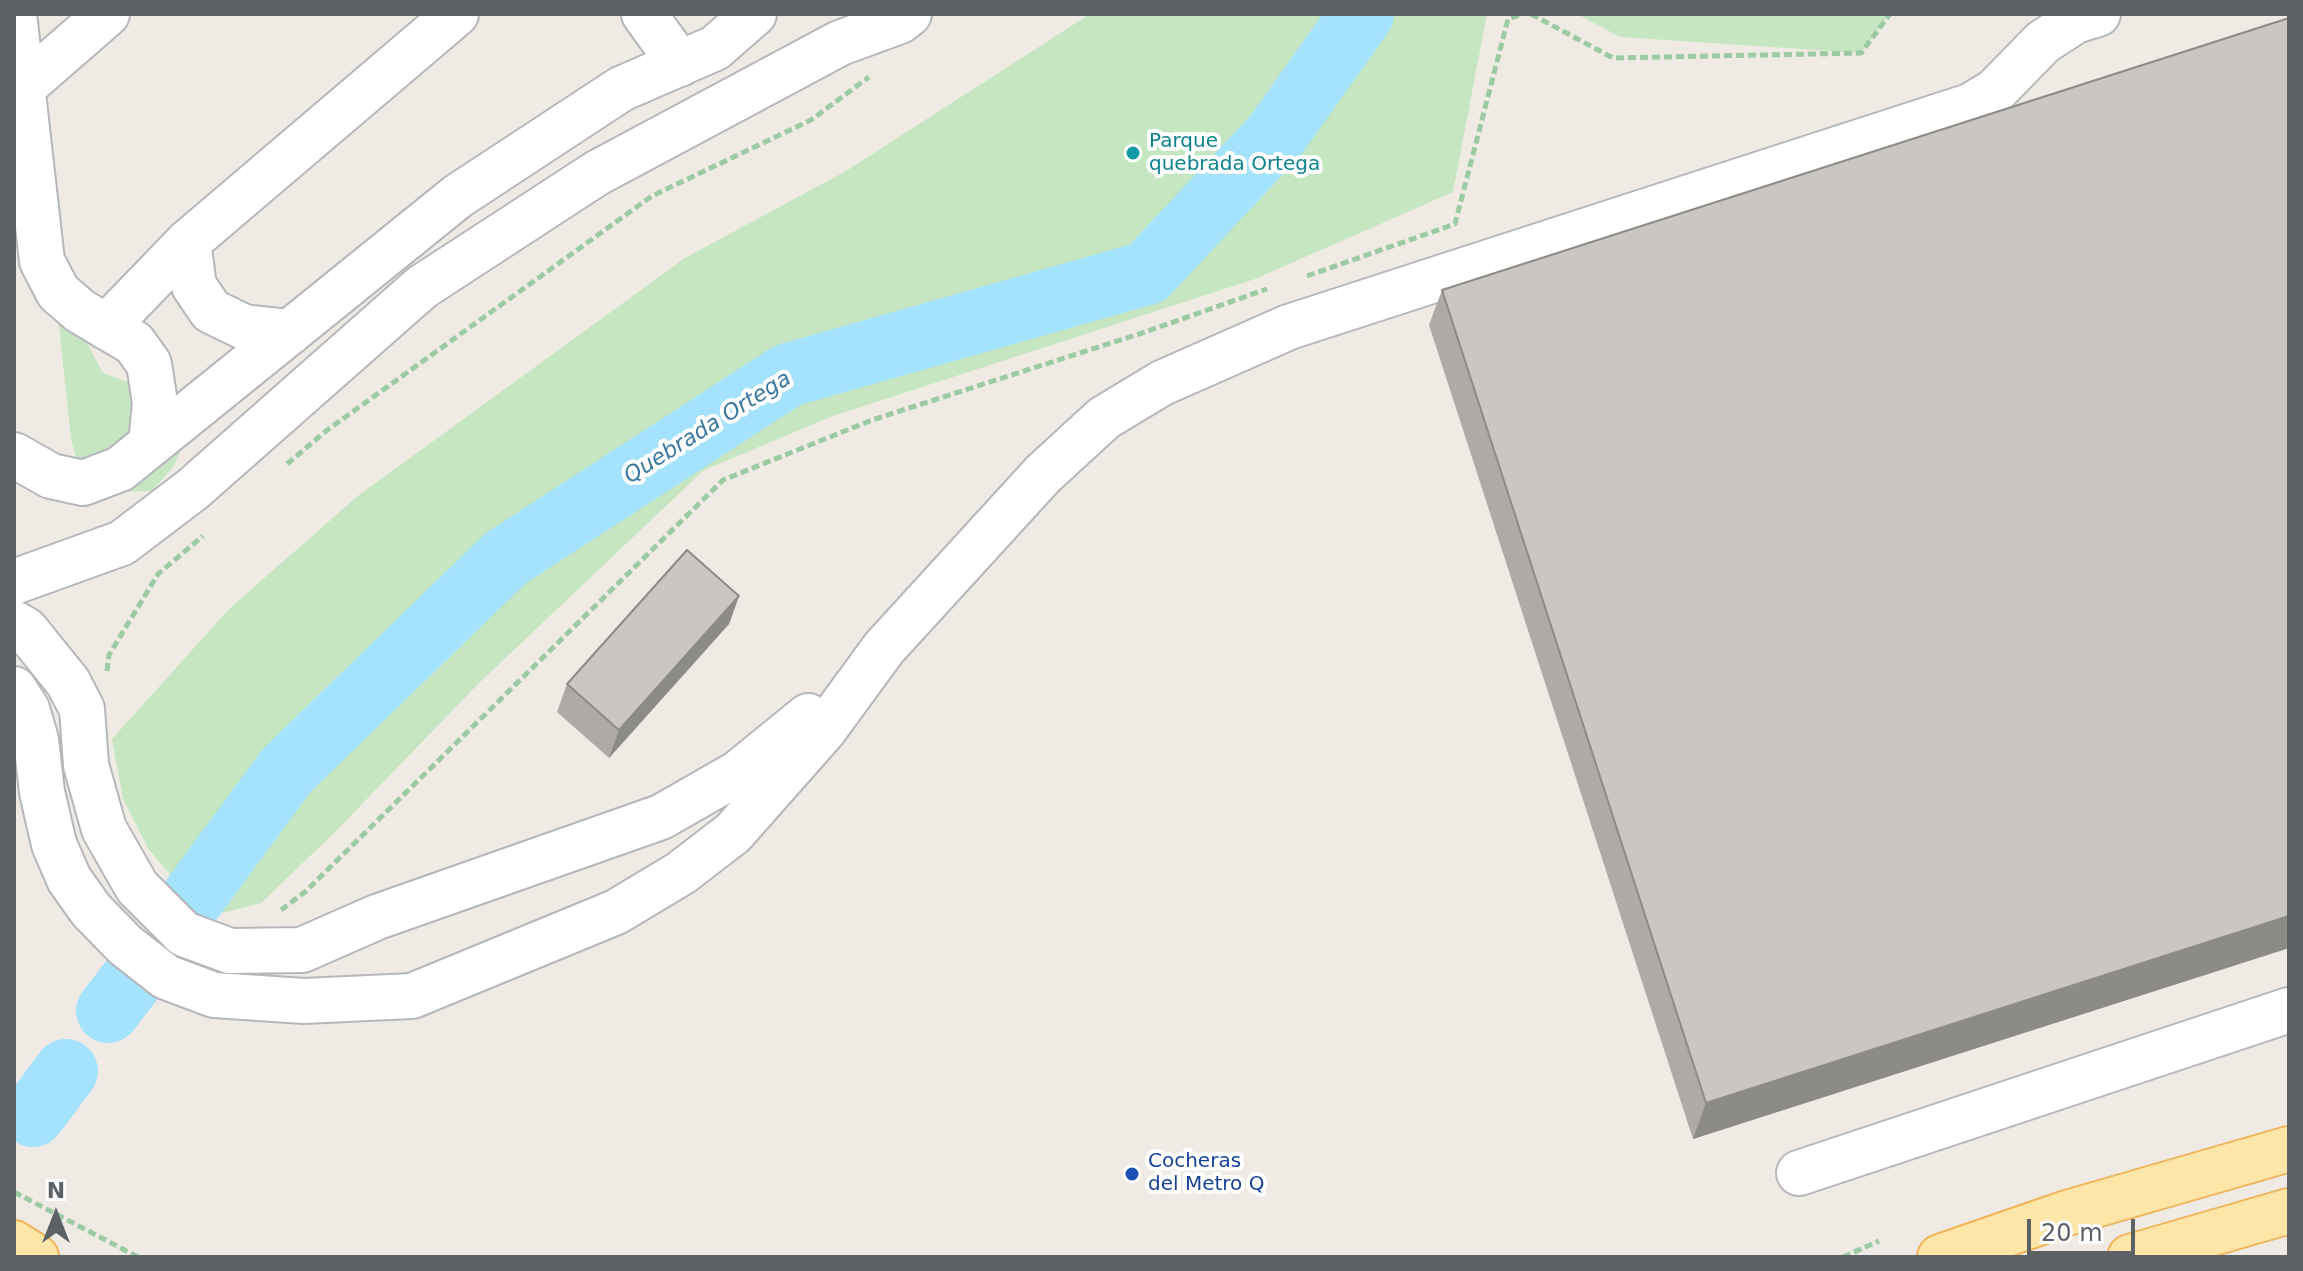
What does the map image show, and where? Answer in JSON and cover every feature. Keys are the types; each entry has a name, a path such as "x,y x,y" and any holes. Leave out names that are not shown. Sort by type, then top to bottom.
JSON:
{"main road":[{"path":"1940,1257 2067,1213 2289,1149"},
{"path":"2130,1257 2289,1211"},
{"path":"14,1243 36,1257"}],"lane":[{"path":"14,14 42,261 58,292 134,343 149,364 155,403 151,444"},
{"path":"21,89 107,14"},
{"path":"106,327 188,242 456,14"},
{"path":"644,14 680,64"},
{"path":"14,455 51,476 83,483 120,469 458,196 621,89 715,48 754,14"},
{"path":"14,582 122,543 193,489 422,287 597,173 840,43 900,21 909,14"},
{"path":"14,623 26,630 68,682 82,709 86,765 104,829 137,887 184,934 230,951 302,950 377,917 661,817 738,773 884,648 1043,474 1104,418 1162,383 1289,327 1970,106 1995,91 2043,42 2075,21 2098,14"},
{"path":"188,242 194,286 211,311 244,327 290,332"},
{"path":"14,689 27,709 36,740 42,792 54,844 69,879 125,945 166,977 214,995 319,1001 412,996 616,912 681,873 733,833 824,730 884,648"},
{"path":"1799,1173 2289,1010"}],"path":[{"path":"1306,276 1455,224 1508,19 1522,14"},
{"path":"1531,14 1613,58 1861,53 1890,14"},
{"path":"278,472 326,431 652,196 811,120 871,76"},
{"path":"274,915 305,892 723,480 872,420 1127,338 1276,286"},
{"path":"105,684 109,655 158,574 206,533"},
{"path":"14,1192 138,1257"},
{"path":"1843,1257 1879,1241"}],"green space":[{"path":"26,14 67,306 103,373 141,387 186,440 173,467 152,491 116,492 79,469 71,439"},
{"path":"1090,14 1487,14 1453,192 1255,279 833,416 704,470 478,684 334,833 261,903 223,913 180,886 149,850 123,799 112,739 230,608 359,495 685,258 846,171"},
{"path":"1577,14 1890,14 1861,53 1620,37"}],"building":[{"path":"2289,18 2289,916 1706,1103 1442,290"},
{"path":"687,550 739,596 619,730 567,684"}],"waterway":[{"name":"Quebrada Ortega","path":"189,903 287,770 506,558 788,375 1147,273 1276,135 1362,14"},
{"name":"Quebrada Ortega","path":"108,1011 135,976"},
{"name":"Quebrada Ortega","path":"33,1115 66,1071"}],"place":[{"name":"Parque quebrada Ortega","path":"1133,153"},
{"name":"Cocheras del Metro Q","path":"1132,1174"}]}
